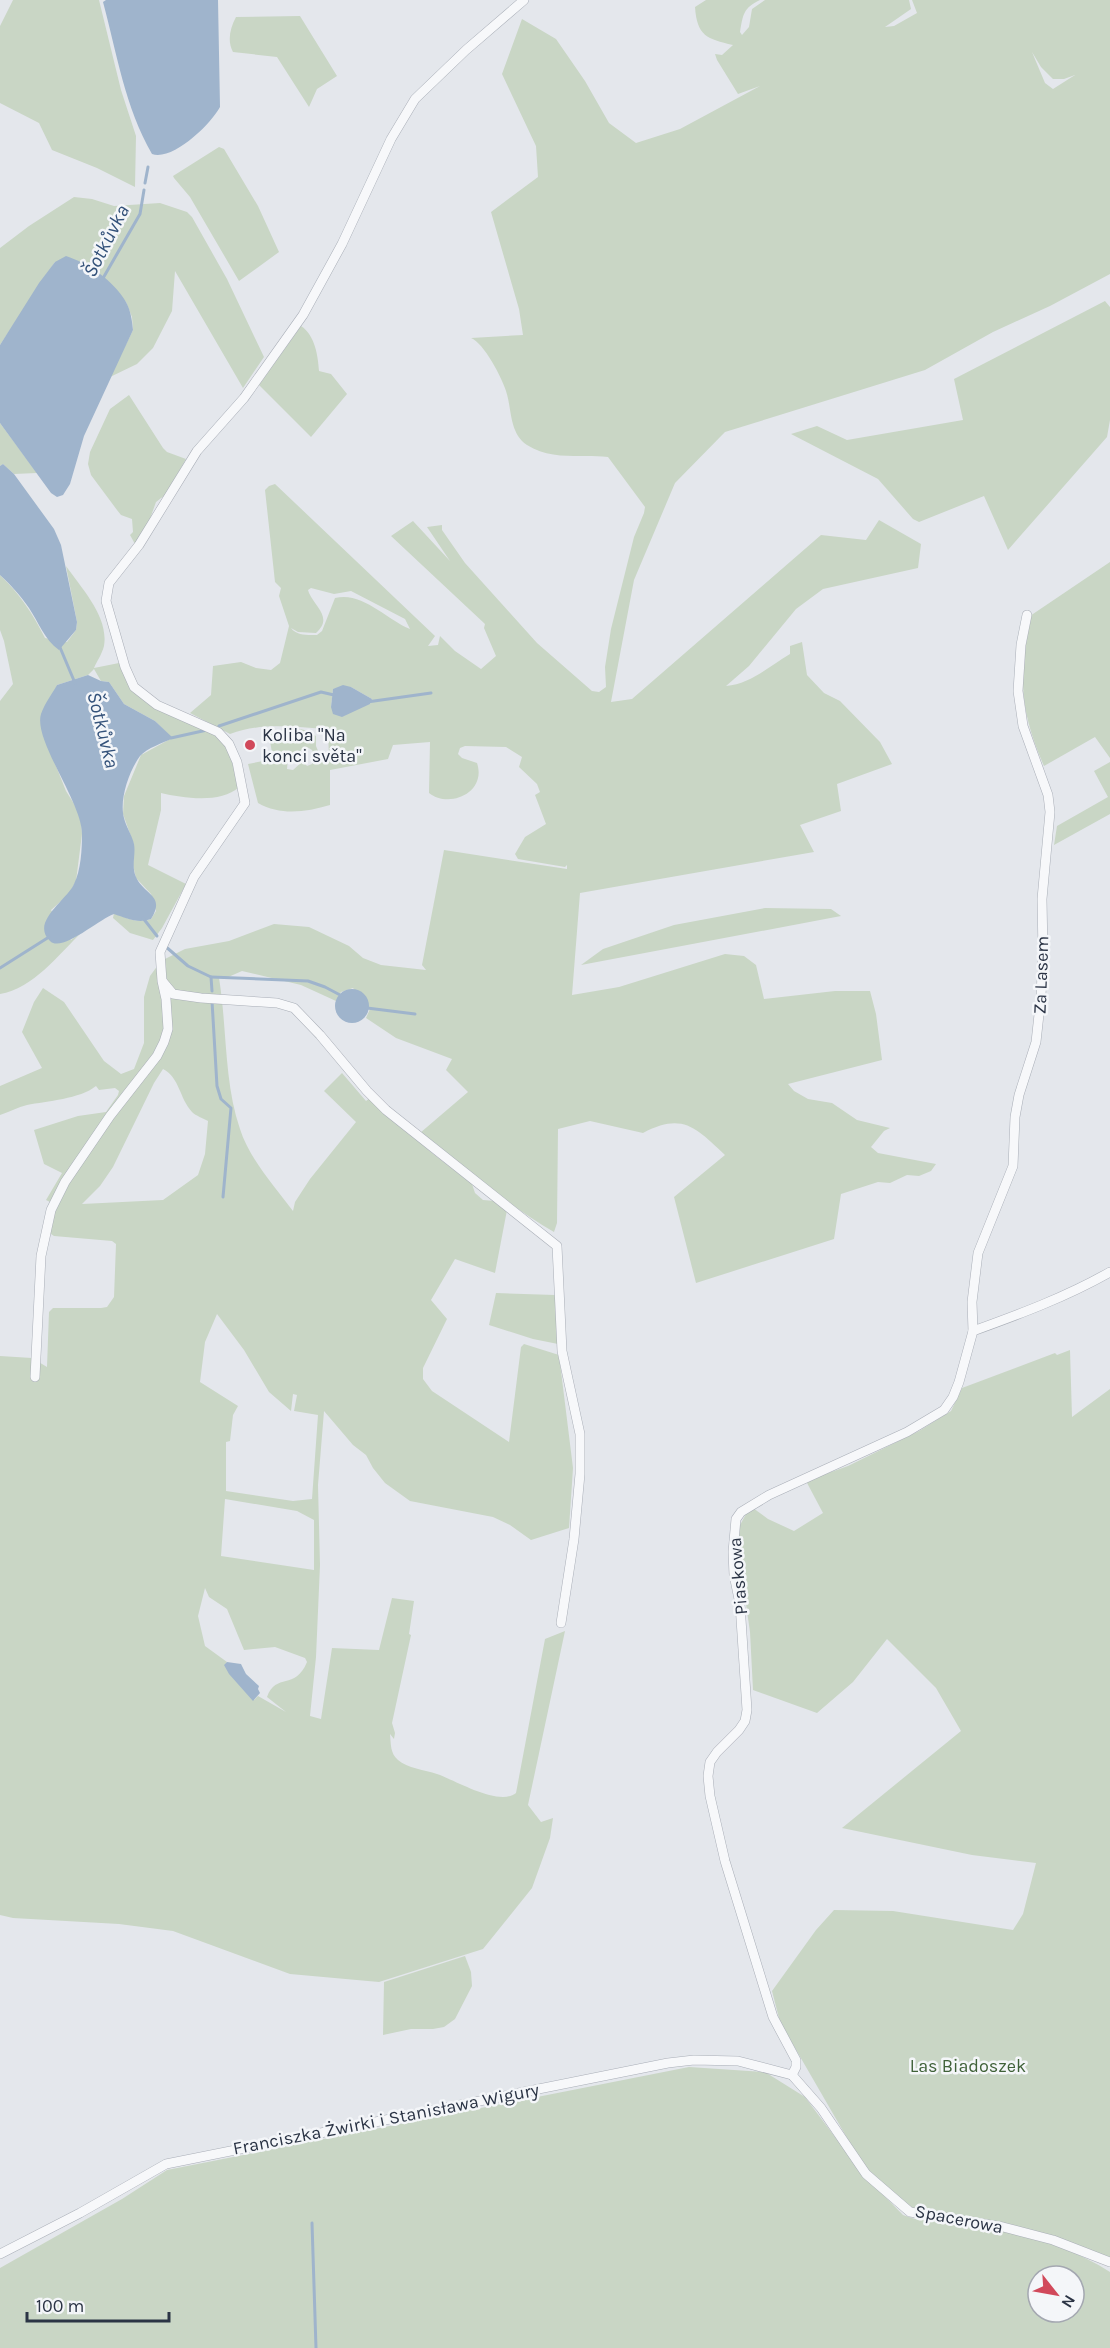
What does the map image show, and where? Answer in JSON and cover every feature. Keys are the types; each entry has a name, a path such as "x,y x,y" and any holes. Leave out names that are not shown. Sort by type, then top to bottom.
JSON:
{"street":[{"path":"35,1377 41,1256 51,1210 65,1182 157,1056 168,1029 160,952 194,877 245,803 237,762 230,744 218,732 157,705 134,687 125,667 106,601 109,583 139,545 197,451 244,398 303,315 342,244 391,139 415,99 466,50 524,0"},
{"name":"Za Lasem","path":"973,1331 972,1302 978,1252 1013,1166 1015,1117 1019,1095 1033,1057 1039,1019 1043,953 1042,899 1050,812 1048,795 1022,717 1018,691 1023,625 1027,615"},
{"path":"162,981 172,994 277,1003 294,1008 386,1110 557,1246 562,1351 580,1434 580,1474 574,1539 561,1623"},
{"path":"973,1331 1041,1306 1110,1272"},
{"name":"Piaskowa","path":"792,2075 796,2067 796,2060 773,2018 725,1861 710,1796 708,1769 710,1762 739,1730 745,1720 747,1710 740,1604 734,1575 733,1552 736,1519 741,1512 769,1494 907,1432 944,1410 956,1389 973,1331"},
{"name":"Franciszka Żwirki i Stanisława Wigury","path":"0,2254 80,2214 166,2164 668,2063 694,2060 738,2061 792,2075"},
{"name":"Spacerowa","path":"792,2075 821,2108 866,2174 910,2212 1003,2227 1053,2240 1110,2262"}],"green space":[{"path":"13,0 99,0 121,90 136,136 135,187 97,168 52,150 39,123 0,103 0,26"},
{"path":"706,0 760,0 750,6 745,13 740,32 742,35 749,27 752,9 765,0 909,0 911,9 885,27 894,26 917,13 912,0 1110,0 1110,274 1050,306 993,332 925,370 725,432 675,483 634,580 611,702 632,699 821,535 866,540 879,520 921,544 918,568 823,589 796,609 749,666 726,686 735,685 759,674 790,654 790,646 802,642 807,675 824,693 840,701 880,742 892,764 837,784 841,811 800,825 814,852 580,893 572,995 619,987 725,954 744,956 756,965 764,999 835,991 870,991 876,1014 882,1060 788,1084 794,1091 808,1099 832,1103 857,1120 890,1128 884,1131 871,1147 878,1153 936,1164 931,1171 919,1176 907,1175 890,1183 878,1182 841,1194 834,1239 696,1283 674,1197 725,1155 697,1131 688,1126 669,1124 643,1133 590,1121 558,1129 557,1223 554,1232 502,1198 420,1133 468,1092 446,1070 452,1059 396,1038 366,1018 370,1009 353,988 341,992 336,1001 301,985 242,971 226,978 219,978 228,1074 240,1129 256,1161 293,1211 295,1202 310,1179 356,1122 324,1091 342,1073 366,1101 370,1098 432,1153 472,1184 475,1193 483,1200 495,1201 507,1210 495,1273 455,1259 431,1300 447,1319 423,1368 423,1379 432,1391 509,1442 521,1347 524,1344 559,1355 573,1468 569,1528 531,1540 510,1525 493,1517 410,1501 385,1483 366,1455 353,1445 324,1411 318,1485 320,1565 316,1657 310,1716 321,1719 332,1648 379,1650 392,1598 414,1601 409,1634 411,1635 392,1723 394,1739 390,1734 391,1748 398,1760 406,1765 437,1774 488,1795 508,1796 516,1793 545,1639 565,1631 528,1805 541,1822 553,1818 550,1838 532,1888 483,1949 379,1982 290,1974 173,1931 119,1924 13,1918 0,1915 0,1356 32,1358 47,1367 49,1312 53,1308 107,1307 114,1297 116,1244 112,1241 51,1234 50,1228 56,1205 46,1200 62,1173 44,1164 34,1130 78,1116 106,1112 119,1091 115,1088 99,1090 96,1086 72,1097 27,1105 0,1115 0,1086 42,1068 22,1032 34,1002 43,988 64,1002 104,1061 121,1074 134,1069 144,1043 144,997 150,976 161,961 185,949 229,941 274,924 309,927 349,946 363,958 381,965 426,970 422,965 444,850 567,869 567,865 565,867 518,859 515,854 525,837 546,824 535,795 540,792 537,784 519,767 522,757 506,747 465,746 460,748 458,754 462,758 477,763 479,774 477,783 464,795 446,799 437,798 429,793 430,742 393,745 388,759 330,770 330,805 294,812 276,810 258,803 248,764 273,759 269,735 293,729 305,730 316,736 316,746 321,758 329,759 328,729 266,727 230,734 190,713 211,695 213,666 241,662 256,668 271,670 280,663 289,626 279,596 281,588 275,582 265,490 275,484 435,636 428,646 438,645 440,636 455,651 481,669 496,656 484,628 485,624 391,536 413,521 450,561 427,527 442,525 442,530 465,563 537,643 592,691 599,692 606,687 605,667 611,629 634,537 645,507 608,457 557,455 537,450 521,440 514,427 501,378 487,354 471,338 523,335 519,309 491,212 538,177 536,146 502,74 522,19 556,39 585,81 609,123 636,143 680,129 760,86 738,94 715,54 722,55 733,45 716,41 705,35 698,24 695,7","holes":["1032,52 1041,67 1053,79 1064,79 1075,75 1053,89 1045,83","311,588 334,594 351,591 405,619 410,629 364,602 345,597 335,598 322,631 317,635 299,634 291,628 298,632 316,633 323,623 322,613 308,590","351,687 372,699 370,704 331,707 333,689","307,747 312,750 314,755 312,764 307,766 303,761 293,770 287,769 288,758","163,1069 173,1078 192,1112 208,1121 205,1154 198,1175 163,1200 82,1204 100,1186 113,1167 154,1083","217,1314 244,1350 269,1392 291,1411 293,1394 297,1395 294,1411 318,1415 312,1499 293,1501 226,1491 226,1442 230,1441 233,1415 238,1406 200,1382 205,1342","225,1499 297,1511 314,1520 314,1570 221,1556","205,1588 209,1597 227,1609 244,1650 275,1647 305,1658 307,1662 302,1671 297,1676 275,1685 267,1697 286,1712 258,1696 254,1700 225,1665 227,1662 205,1646 198,1616"]},
{"path":"300,16 337,76 317,89 309,107 277,57 233,52 230,43 231,30 236,17"},
{"path":"219,147 224,149 258,206 279,252 239,281 190,197 173,176"},
{"path":"74,197 92,199 114,206 160,203 187,212 192,217 227,279 264,357 243,388 175,271 172,311 153,348 137,364 110,377 133,330 132,317 126,302 95,271 55,262 0,345 0,248"},
{"path":"1105,301 1110,307 1110,420 1107,437 1008,550 984,496 919,522 913,519 878,479 791,434 817,426 847,440 963,420 954,379"},
{"path":"301,326 313,340 319,371 331,374 347,394 311,437 259,385"},
{"path":"129,395 163,448 167,452 186,459 165,495 156,502 146,530 135,544 130,535 133,532 132,519 121,515 117,510 91,475 88,464 90,452 110,409"},
{"path":"0,423 37,473 14,474 3,464 0,466"},
{"path":"1110,562 1110,758 1095,737 1044,766 1029,725 1023,692 1030,616"},
{"path":"66,566 93,604 102,624 104,646 94,668 119,663 131,689 213,732 228,748 239,787 222,796 212,798 180,797 161,793 161,810 148,865 186,884 153,940 130,933 113,918 114,913 141,921 151,919 156,911 151,894 136,878 133,865 134,845 123,814 124,796 141,755 172,738 155,721 124,704 109,682 101,681 94,669 88,675 57,685 42,731 66,791 76,807 81,820 82,834 76,881 69,894 51,910 71,940 82,932 34,978 12,991 0,994 0,701 13,684 0,630 0,575 26,605 45,638 67,642 76,630 77,622"},
{"path":"1110,762 1110,814 1054,845 1057,826 1108,797 1094,771"},
{"path":"765,908 831,909 841,916 581,965 603,949 674,925"},
{"path":"496,1293 555,1295 558,1344 533,1339 489,1325"},
{"name":"Las Biadoszek","path":"1070,1350 1072,1417 1110,1389 1110,2258 916,2210 905,2203 865,2169 780,2022 772,1991 816,1930 834,1910 893,1911 1013,1930 1023,1914 1036,1863 972,1855 842,1828 961,1731 936,1688 887,1639 853,1682 817,1713 753,1690 750,1632 740,1562 739,1527 746,1514 753,1508 768,1519 794,1531 823,1513 806,1481 848,1466 919,1431 951,1411 962,1388 1055,1353 1057,1355"},
{"path":"465,1956 471,1972 472,1986 455,2019 444,2027 411,2029 383,2035 384,1982"},
{"path":"689,2067 765,2072 805,2097 862,2173 903,2215 915,2219 991,2229 1040,2240 1087,2259 1110,2272 1110,2348 0,2348 0,2268 122,2199 167,2170"}],"water":[{"path":"106,0 218,0 220,107 200,132 170,152 161,155 152,154 135,118 103,2"},
{"path":"66,256 91,268 115,287 128,305 133,330 84,436 70,484 63,495 57,497 51,493 0,423 0,345 39,283 55,262"},
{"path":"3,464 14,474 54,529 61,545 77,622 76,630 59,650 46,636 12,586 0,575 0,466"},
{"path":"88,675 109,682 124,704 155,721 173,738 140,756 129,777 123,803 124,818 134,844 136,877 155,900 156,905 151,919 137,921 114,914 72,939 56,943 50,941 45,934 44,926 52,911 74,884 81,859 82,834 74,805 44,739 40,725 41,714 57,685"},
{"path":"343,685 372,699 370,704 342,717 333,714 331,707 333,689"},
{"path":"352,989 364,994 369,1006 364,1018 352,1023 340,1018 335,1006 340,994"},
{"path":"227,1662 241,1664 246,1674 259,1686 260,1693 253,1701 229,1674 224,1665"}],"waterway":[{"name":"Šotkůvka","path":"145,183 148,167"},
{"name":"Šotkůvka","path":"102,280 140,214 144,190"},
{"name":"Šotkůvka","path":"59,645 75,683"},
{"path":"219,726 321,692 334,695"},
{"path":"367,702 431,693"},
{"path":"171,738 207,730"},
{"name":"Šotkůvka","path":"143,918 157,936"},
{"path":"0,968 49,937"},
{"name":"Šotkůvka","path":"165,946 188,966 211,977 212,991"},
{"path":"211,977 308,981 342,996"},
{"name":"Šotkůvka","path":"212,1001 217,1086 221,1099 231,1108 223,1197"},
{"path":"367,1008 415,1014"},
{"path":"312,2223 316,2348"}],"place":[{"name":"Koliba \"Na konci světa\"","path":"250,745"}]}
